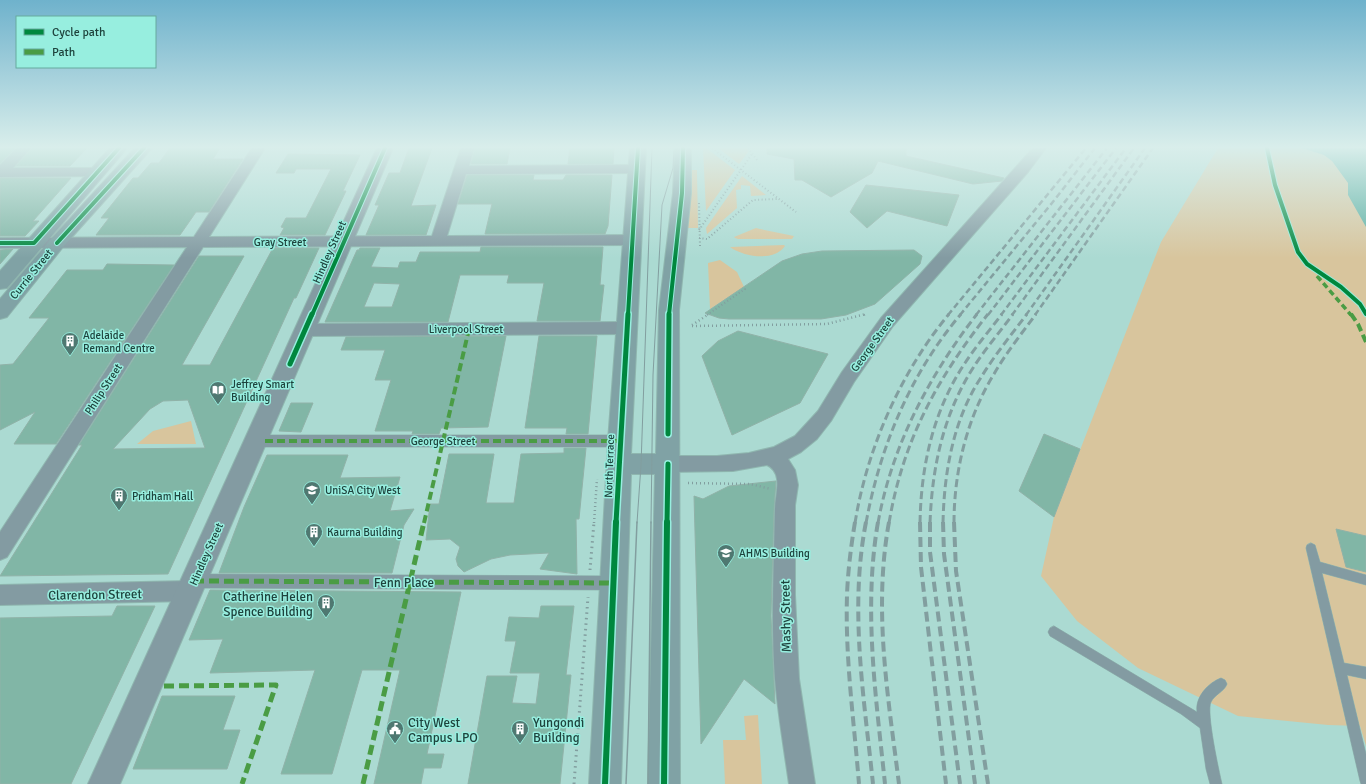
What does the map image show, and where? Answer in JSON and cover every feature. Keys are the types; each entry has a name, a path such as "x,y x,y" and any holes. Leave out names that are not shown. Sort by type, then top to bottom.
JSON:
{"main road":[{"name":"Currie Street","path":"0,283 86,185"},
{"name":"Currie Street","path":"0,312 57,243 110,185"},
{"name":"North Terrace","path":"605,784 601,583 620,453 635,185"},
{"path":"664,784 669,310 682,185"},
{"path":"620,453 668,464"}],"street":[{"name":"Philip Street","path":"0,550 235,185"},
{"name":"Hindley Street","path":"104,784 369,185"},
{"path":"438,241 456,185"},
{"name":"George Street","path":"668,464 736,462 768,457 796,446 814,429 867,348 886,322 1010,185"},
{"name":"Gray Street","path":"0,243 632,240"},
{"name":"Liverpool Street","path":"305,330 627,328"},
{"name":"George Street","path":"265,441 620,453"},
{"name":"Mashy Street","path":"768,457 779,462 786,470 788,485 785,505 784,595 787,679 802,784"},
{"name":"Fenn Place","path":"192,586 488,582 534,584 601,583"},
{"name":"Clarendon Street","path":"0,595 192,586"}],"lane":[{"path":"1311,548 1366,781"},
{"path":"1316,566 1366,580"},
{"path":"1054,632 1185,710 1204,724"},
{"path":"1339,668 1366,673"},
{"path":"1216,784 1212,769 1202,708 1204,700 1210,692 1221,684"}],"path":[{"path":"699,230 731,185"},
{"path":"760,185 796,212"},
{"path":"699,238 707,238 753,200 778,198"},
{"path":"744,287 745,289 692,326 828,324 866,314"},
{"path":"574,784 601,583 597,474"}],"shaded area":[{"path":"690,185 697,185 698,228 686,228"},
{"path":"705,185 725,185 706,211"},
{"path":"736,185 753,185 766,195 751,196 750,186 741,185 741,189 736,190 737,208 707,234 706,228"},
{"path":"1196,185 1366,185 1366,746 1360,726 1328,725 1238,716 1138,668 1077,621 1041,576 1054,517 1161,242"},
{"path":"1348,185 1366,185 1366,227 1348,195"},
{"path":"756,228 794,236 792,239 738,239 734,237"},
{"path":"785,246 780,251 766,256 743,253 730,247"},
{"path":"720,260 737,272 744,287 710,309 708,263"},
{"path":"191,421 196,444 137,444 153,431"},
{"path":"758,715 762,784 725,784 723,740 746,740 744,716"}],"building":[{"path":"0,185 65,185 33,221 39,221 25,236 0,236"},
{"path":"128,185 227,185 209,212 196,212 180,235 96,235 109,218 101,218"},
{"path":"323,185 346,185 343,191 346,191 325,235 280,235 284,228 281,227 286,218 306,218"},
{"path":"384,185 419,185 411,206 436,205 426,235 366,235 379,205 375,205"},
{"path":"464,185 611,185 608,226 605,234 485,234 492,204 458,204"},
{"path":"810,185 852,185 831,197"},
{"path":"866,185 959,195 947,226 887,211 867,228 850,212"},
{"path":"481,247 603,247 600,285 604,285 600,321 537,321 544,283 507,283 509,275 460,275 448,322 325,322 357,250 360,248 380,248 371,267 398,268 400,262 416,262 420,252 480,252","holes":["374,283 400,284 392,307 364,307"]},
{"path":"273,248 319,248 296,298 294,298 168,574 0,576 82,445 79,445 199,256 244,256 182,365 210,365","holes":["188,400 205,448 113,449 150,409 163,401"]},
{"path":"13,249 0,264 0,250"},
{"path":"914,250 922,256 920,264 875,304 846,315 821,319 729,319 719,318 705,313 782,261 802,254 822,251"},
{"name":"Adelaide Remand Centre","path":"107,264 174,265 56,444 14,444 35,412 0,430 0,365 13,364 49,318 29,318 67,270 103,270"},
{"path":"738,331 828,354 800,403 732,435 702,356 718,341"},
{"path":"506,336 488,427 441,428 439,434 412,434 413,431 375,431 391,380 375,380 385,350 341,350 346,337"},
{"path":"539,336 597,336 588,434 566,434 567,428 525,428"},
{"path":"291,403 313,403 301,432 279,431"},
{"path":"1044,434 1080,449 1054,517 1019,491"},
{"path":"564,448 586,448 579,519 576,519 577,574 540,569 549,553 510,555 491,559 464,572 458,566 456,559 460,547 450,539 426,540 430,504 439,504 449,454 494,454 486,503 514,503 521,454 564,453"},
{"path":"267,455 348,455 340,478 400,477 390,511 414,509 404,525 392,573 219,573 244,507"},
{"path":"776,481 771,616 775,704 744,679 701,744 694,496 703,499 729,486"},
{"path":"1336,529 1366,536 1366,572 1346,567"},
{"path":"210,590 461,592 427,754 444,754 441,768 424,768 421,784 374,784 400,670 362,670 332,774 281,774 315,670 210,673 223,639 189,640"},
{"path":"117,606 155,606 71,784 0,784 0,618 112,616"},
{"name":"Yungondi Building","path":"541,606 574,606 566,675 571,675 560,784 468,784 487,676 517,676 512,703 536,704 540,673 510,673 516,641 505,641 509,617 539,618"},
{"path":"162,696 235,696 223,730 240,730 227,769 133,769"}],"tram line":[{"path":"637,523 641,465 651,185"},
{"path":"651,523 653,375 662,205 668,185"},
{"path":"626,784 637,522"},
{"path":"648,784 651,522"}],"railway":[{"path":"948,315 1056,185"},
{"path":"960,315 1066,185"},
{"path":"976,315 1078,185"},
{"path":"988,315 1088,185"},
{"path":"1001,315 1099,185"},
{"path":"1012,315 1107,185"},
{"path":"1026,315 1119,185"},
{"path":"1035,315 1127,185"},
{"path":"855,523 868,467 888,412 916,361 949,314"},
{"path":"866,523 880,467 900,412 912,386 927,361 961,314"},
{"path":"878,523 884,494 893,466 915,412 943,362 977,314"},
{"path":"889,523 903,464 925,412 953,362 988,314"},
{"path":"920,523 926,460 937,420 954,381 965,363 1002,314"},
{"path":"930,523 933,482 941,442 954,404 982,354 1013,314"},
{"path":"943,523 945,485 948,467 963,412 985,370 1027,314"},
{"path":"954,523 956,484 969,427 976,409 999,366 1036,314"},
{"path":"855,522 848,576 847,642 859,784"},
{"path":"866,522 861,555 858,620 862,686 873,784"},
{"path":"878,522 874,555 871,620 872,653 885,784"},
{"path":"889,522 884,555 882,620 887,686 899,784"},
{"path":"920,523 921,567 946,784"},
{"path":"930,523 930,552 960,784"},
{"path":"943,523 944,554 975,784"},
{"path":"954,523 956,571 988,784"}],"marked path":[{"path":"1317,276 1352,315 1366,342"},
{"path":"363,784 469,329"},
{"path":"265,441 620,441"},
{"path":"194,581 614,583"},
{"path":"164,686 276,685 242,784"}],"cycle path":[{"path":"0,243 34,243 86,185"},
{"path":"57,243 110,185"},
{"path":"290,364 369,185"},
{"path":"605,784 620,441 636,185"},
{"path":"668,434 669,310 682,185"},
{"path":"1275,185 1298,252 1307,264 1341,287 1360,304 1366,314"},
{"path":"664,784 668,464"}],"place":[{"name":"Adelaide Remand Centre","path":"70,356"},
{"name":"Jeffrey Smart Building","path":"218,405"},
{"name":"UniSA City West","path":"312,505"},
{"name":"Pridham Hall","path":"119,511"},
{"name":"Kaurna Building","path":"314,547"},
{"name":"AHMS Building","path":"726,568"},
{"name":"Catherine Helen Spence Building","path":"326,618"},
{"name":"City West Campus LPO","path":"395,744"},
{"name":"Yungondi Building","path":"520,744"}]}
